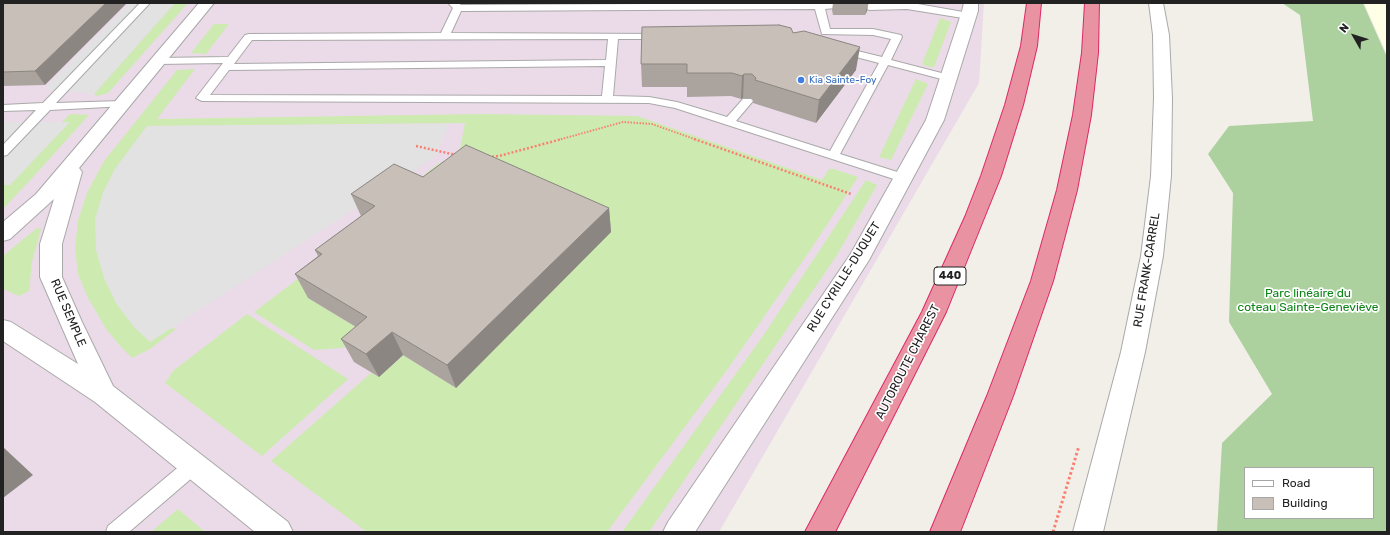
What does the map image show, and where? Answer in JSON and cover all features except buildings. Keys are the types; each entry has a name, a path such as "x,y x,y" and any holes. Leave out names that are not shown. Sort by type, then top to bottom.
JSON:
{"highway":[{"name":"AUTOROUTE CHAREST","path":"820,532 934,312 976,216 991,176 1014,105 1029,46 1034,3"},
{"path":"945,532 1016,354 1042,281 1067,190 1082,115 1090,53 1092,3"}],"street":[{"name":"RUE SEMPLE","path":"3,234 44,199 207,3"},
{"name":"RUE FRANK-CARREL","path":"1088,532 1133,352 1152,256 1161,176 1163,98 1161,35 1156,3"},
{"name":"RUE CYRILLE-DUQUET","path":"678,532 858,260 904,178 935,120 970,9"},
{"name":"RUE SEMPLE","path":"76,160 51,244 51,277 70,322 104,394"},
{"name":"RUE SEMPLE","path":"3,329 104,394 278,532"}],"lane":[{"path":"3,152 145,3"},
{"path":"868,7 907,4 970,9"},
{"path":"445,36 456,5 832,6"},
{"path":"819,6 824,35 873,32 897,37 885,62 833,156"},
{"path":"607,99 613,36"},
{"path":"668,36 250,37 202,98 649,100 677,105 904,178"},
{"path":"833,48 949,78"},
{"path":"158,61 229,63 610,63"},
{"path":"729,122 747,101"},
{"path":"3,108 122,104"},
{"path":"115,532 194,465"}],"path":[{"path":"486,157 499,156 623,122 652,124 851,194"},
{"path":"416,146 459,156"},
{"path":"1053,532 1080,442"}],"shaded area":[{"path":"3,3 984,3 979,83 719,532 3,532"},
{"path":"130,3 175,3 94,94 44,89"},
{"path":"1364,3 1387,3 1387,54"},
{"path":"3,122 70,122 10,185 3,185"},
{"path":"449,124 436,156 150,342 134,327 116,303 104,278 96,250 95,219 103,193 115,169 147,126"}],"green space":[{"path":"175,3 188,3 108,93 97,96 94,94"},
{"name":"Parc linéaire du coteau Sainte-Geneviève","path":"1282,3 1363,3 1387,57 1387,532 1217,532 1222,443 1272,394 1229,322 1233,193 1208,154 1229,126 1313,121 1300,15"},
{"path":"940,18 951,22 934,67 929,67 922,64"},
{"path":"214,24 229,24 206,54 191,53"},
{"path":"195,69 157,119 481,114 637,116 822,180 829,169 834,169 858,177 811,249 727,370 607,532 367,532 271,461 371,373 379,377 403,355 456,388 406,189 438,164 459,154 465,123 147,126 115,169 103,193 150,342 171,328 176,329 150,349 132,358 106,329 88,298 78,274 75,248 78,220 87,193 104,161 177,70"},
{"path":"916,79 928,84 891,160 879,157"},
{"path":"70,114 89,115 3,209 3,185 10,185 69,122 62,122"},
{"path":"866,180 877,185 837,255 649,532 622,532 763,336"},
{"path":"372,223 308,298 367,334 357,343 341,348 314,350 254,312"},
{"path":"37,228 41,229 32,262 29,291 19,296 3,289 3,256"},
{"path":"247,314 348,379 262,456 165,383 173,371"},
{"path":"178,509 205,532 151,532"}],"place":[{"name":"Kia Sainte-Foy","path":"801,80"}]}
